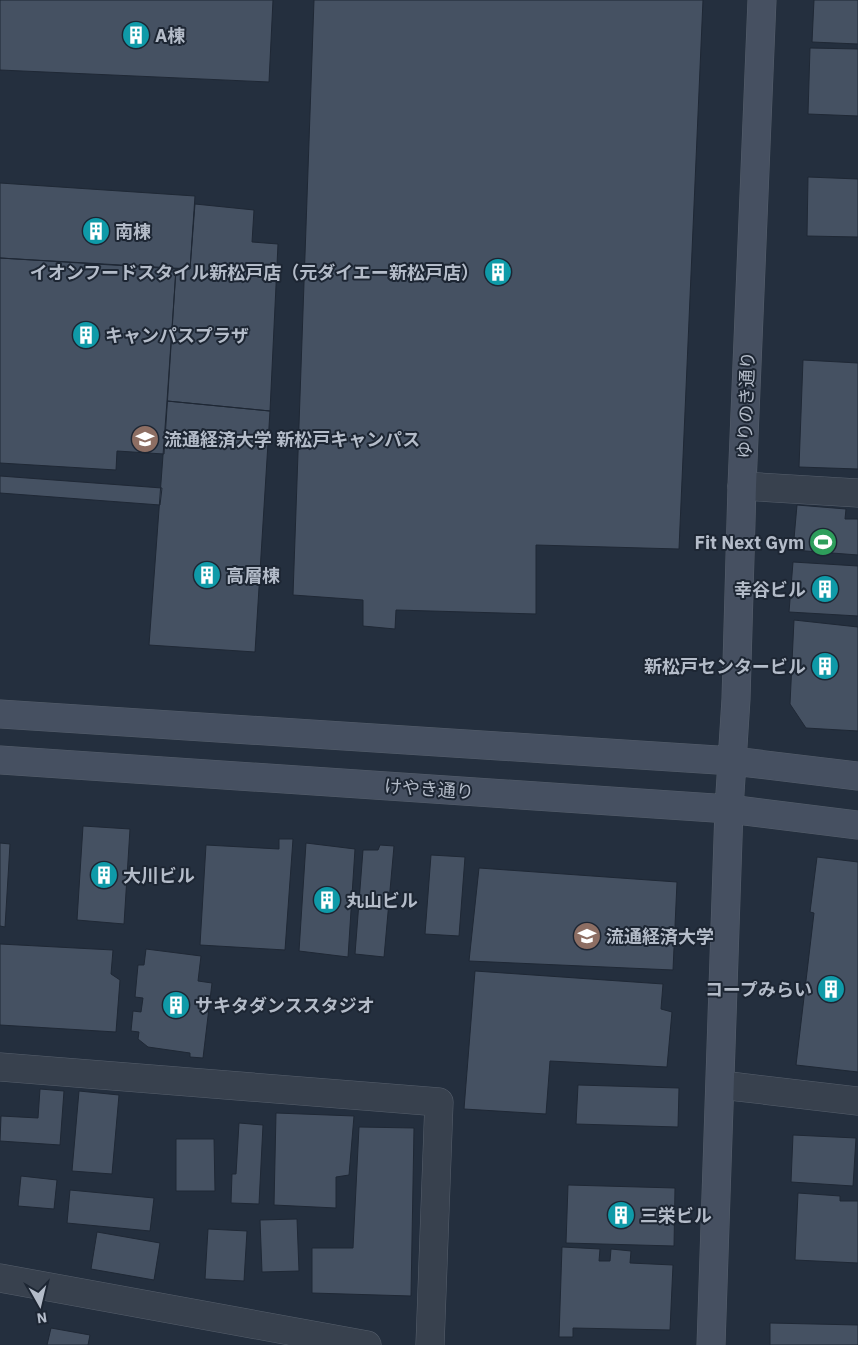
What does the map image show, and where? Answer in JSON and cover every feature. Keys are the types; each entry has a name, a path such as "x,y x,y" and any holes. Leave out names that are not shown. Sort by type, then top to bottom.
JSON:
{"street":[{"name":"ゆりのき通り","path":"711,1345 729,809 733,761 762,0"},
{"path":"742,486 858,493"},
{"path":"0,714 733,761 858,776"},
{"name":"けやき通り","path":"0,760 729,809 858,825"},
{"path":"0,1067 439,1102 430,1345"},
{"path":"721,1085 858,1101"},
{"path":"0,1278 366,1345"}],"building":[{"name":"A棟","path":"0,0 273,0 269,82 0,70"},
{"name":"イオンフードスタイル新松戸店（元ダイエー新松戸店）","path":"314,0 703,0 679,549 536,545 536,614 396,610 395,629 363,626 363,600 293,595"},
{"path":"814,0 858,0 858,44 812,42"},
{"path":"810,48 858,49 858,116 808,114"},
{"path":"808,177 858,179 858,237 807,236"},
{"name":"南棟","path":"0,183 195,196 190,269 0,258"},
{"path":"195,204 254,210 252,242 278,244 270,411 167,401 176,269 190,269"},
{"name":"キャンパスプラザ","path":"0,258 176,269 164,454 117,451 116,470 0,463"},
{"path":"803,360 858,363 858,469 799,467"},
{"name":"高層棟","path":"167,401 270,411 255,652 149,645"},
{"path":"0,476 162,488 160,505 0,493"},
{"path":"797,505 846,509 845,519 858,519 858,555 793,550"},
{"name":"幸谷ビル","path":"793,562 858,566 858,616 789,612"},
{"name":"新松戸センタービル","path":"794,620 858,627 858,731 806,728 790,704"},
{"name":"大川ビル","path":"83,826 130,829 124,924 77,920"},
{"path":"279,839 293,839 285,950 200,945 206,845 279,849"},
{"path":"0,843 10,844 5,927 0,926"},
{"name":"丸山ビル","path":"306,843 355,849 348,957 299,951"},
{"path":"380,845 394,846 384,957 355,954 363,850 378,850"},
{"path":"431,855 465,857 459,936 425,934"},
{"name":"コープみらい","path":"817,857 858,862 858,1072 796,1065 814,913 810,912"},
{"path":"479,868 677,882 673,970 469,961"},
{"path":"0,944 113,950 111,974 120,980 116,1032 0,1025"},
{"name":"サキタダンススタジオ","path":"146,949 201,956 198,981 212,983 203,1058 190,1057 190,1053 148,1047 138,1039 139,1032 131,1031 133,1011 141,1012 143,998 135,997 138,965 144,965"},
{"path":"475,971 663,984 661,1009 672,1012 667,1067 550,1061 546,1114 464,1109"},
{"path":"578,1085 679,1088 678,1127 576,1124"},
{"path":"40,1089 64,1091 60,1145 0,1141 1,1116 38,1118"},
{"path":"79,1091 119,1095 112,1174 72,1171"},
{"path":"276,1113 354,1116 349,1175 336,1177 336,1208 274,1205"},
{"path":"239,1123 263,1125 259,1204 231,1203 232,1174 236,1174"},
{"path":"359,1127 414,1128 411,1296 312,1293 312,1248 353,1248"},
{"path":"793,1135 856,1138 853,1186 791,1182"},
{"path":"176,1139 214,1139 215,1191 176,1191"},
{"path":"21,1176 57,1180 54,1209 18,1206"},
{"name":"三栄ビル","path":"568,1185 675,1188 674,1246 566,1243"},
{"path":"70,1190 154,1198 150,1231 67,1223"},
{"path":"798,1193 840,1196 840,1201 858,1201 858,1263 795,1260"},
{"path":"297,1219 299,1271 262,1272 260,1220"},
{"path":"208,1229 247,1231 244,1281 205,1279"},
{"path":"97,1232 160,1243 154,1280 91,1269"},
{"path":"562,1247 600,1249 599,1261 610,1261 611,1249 631,1251 630,1263 673,1265 670,1330 573,1328 573,1337 559,1337"},
{"path":"770,1323 858,1325 858,1345 770,1345"},
{"path":"51,1328 90,1335 88,1345 47,1345"}],"place":[{"name":"A棟","path":"136,35"},
{"name":"南棟","path":"96,231"},
{"name":"イオンフードスタイル新松戸店（元ダイエー新松戸店）","path":"498,272"},
{"name":"キャンパスプラザ","path":"86,335"},
{"name":"流通経済大学 新松戸キャンパス","path":"145,439"},
{"name":"Fit Next Gym","path":"823,542"},
{"name":"高層棟","path":"207,575"},
{"name":"幸谷ビル","path":"825,589"},
{"name":"新松戸センタービル","path":"825,666"},
{"name":"大川ビル","path":"104,875"},
{"name":"丸山ビル","path":"327,900"},
{"name":"流通経済大学","path":"587,936"},
{"name":"コープみらい","path":"831,989"},
{"name":"サキタダンススタジオ","path":"176,1005"},
{"name":"三栄ビル","path":"621,1215"}]}
